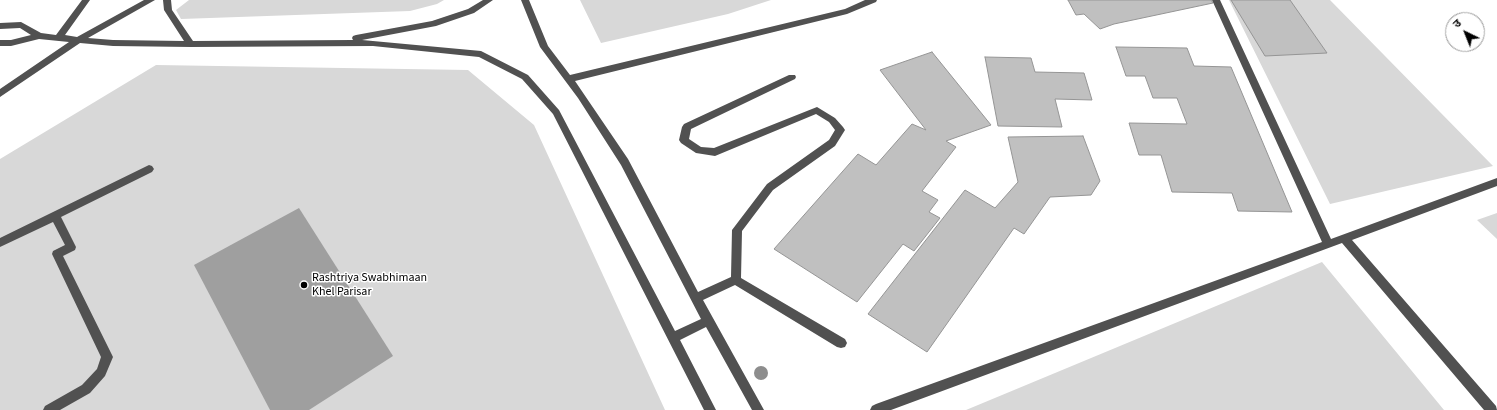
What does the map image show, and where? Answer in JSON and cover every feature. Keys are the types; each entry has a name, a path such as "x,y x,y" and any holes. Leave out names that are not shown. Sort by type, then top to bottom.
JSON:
{"street":[{"path":"58,37 86,0"},
{"path":"1,94 90,32 152,0"},
{"path":"167,0 168,10 191,44"},
{"path":"330,43 433,24 471,11 489,0"},
{"path":"525,0 544,47 569,79 625,162 708,321 758,410"},
{"path":"569,79 847,11 873,0"},
{"path":"1216,0 1328,244"},
{"path":"0,26 21,25 39,36"},
{"path":"0,44 11,43 39,36 113,43 373,43 481,54 525,77 556,112 710,410"},
{"path":"736,280 738,230 770,187 832,143 840,130 832,120 817,110 715,152 699,150 684,140 687,127 792,77"},
{"path":"0,243 149,169"},
{"path":"876,410 1497,182"},
{"path":"49,410 86,388 101,372 106,357 57,254 71,247 55,216"},
{"path":"1344,238 1492,410"},
{"path":"696,298 736,280"},
{"path":"736,280 841,343"},
{"path":"673,338 708,321"}],"shaded area":[{"path":"189,0 444,0 437,4 410,11 181,19 176,10"},
{"path":"580,0 771,0 728,14 601,43"},
{"path":"1229,0 1330,0 1493,166 1330,204"},
{"name":"Rashtriya Swabhimaan Khel Parisar","path":"156,65 468,70 534,125 665,410 0,410 0,159"},
{"path":"299,208 393,356 309,410 270,410 194,265"},
{"path":"1497,213 1497,239 1477,220"},
{"path":"1322,262 1444,410 966,410"}],"building":[{"path":"1068,0 1211,0 1213,3 1114,24 1100,29 1084,14 1076,15"},
{"path":"1231,0 1290,0 1327,53 1265,56"},
{"path":"1116,47 1187,48 1194,66 1231,67 1292,212 1238,211 1232,193 1172,192 1161,155 1139,155 1129,123 1187,124 1177,98 1153,98 1145,76 1126,76"},
{"path":"932,52 991,125 946,141 956,147 922,191 938,200 929,212 940,218 914,251 903,244 857,302 774,249 858,154 876,165 912,124 926,130 880,70"},
{"path":"985,57 1031,58 1035,72 1084,73 1092,100 1055,99 1062,127 998,126"},
{"path":"1083,136 1100,181 1091,195 1050,197 1024,234 1014,228 927,352 868,314 965,190 995,208 1018,182 1008,137"}],"place":[{"name":"Rashtriya Swabhimaan Khel Parisar","path":"304,285"}]}
